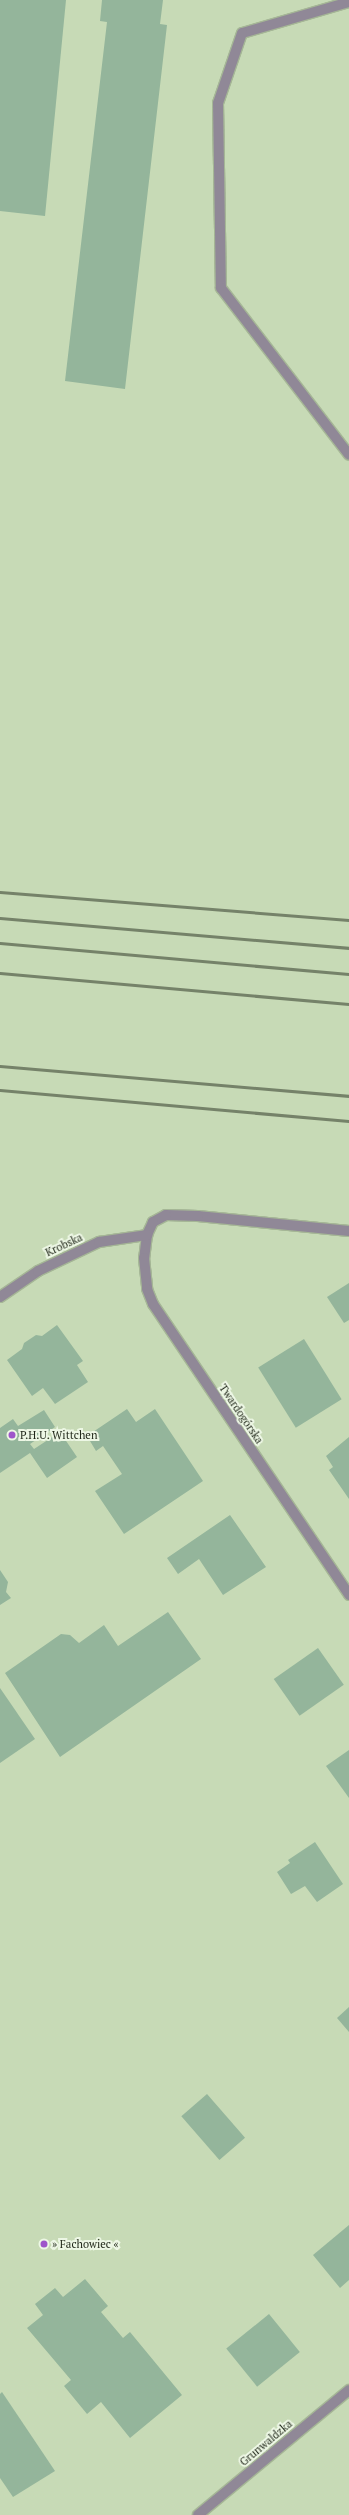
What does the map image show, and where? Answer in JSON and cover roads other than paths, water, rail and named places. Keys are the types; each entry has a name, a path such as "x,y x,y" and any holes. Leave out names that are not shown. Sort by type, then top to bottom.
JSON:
{"street":[{"path":"349,2 242,33 218,103 221,288 349,455"},
{"path":"147,1235 153,1222 166,1215 198,1216 349,1231"},
{"name":"Krobska","path":"0,1297 38,1271 100,1242 147,1235"},
{"name":"Twardogórska","path":"147,1235 144,1277 153,1304 349,1595"},
{"name":"Grunwaldzka","path":"198,2515 349,2390"}],"railway":[{"path":"0,892 349,920"},
{"path":"0,918 349,948"},
{"path":"0,943 349,974"},
{"path":"0,973 349,1004"},
{"path":"0,1066 349,1096"},
{"path":"0,1090 349,1121"}],"place":[{"name":"P.H.U. Wittchen","path":"12,1435"},
{"name":"» Fachowiec «","path":"44,2244"}]}
